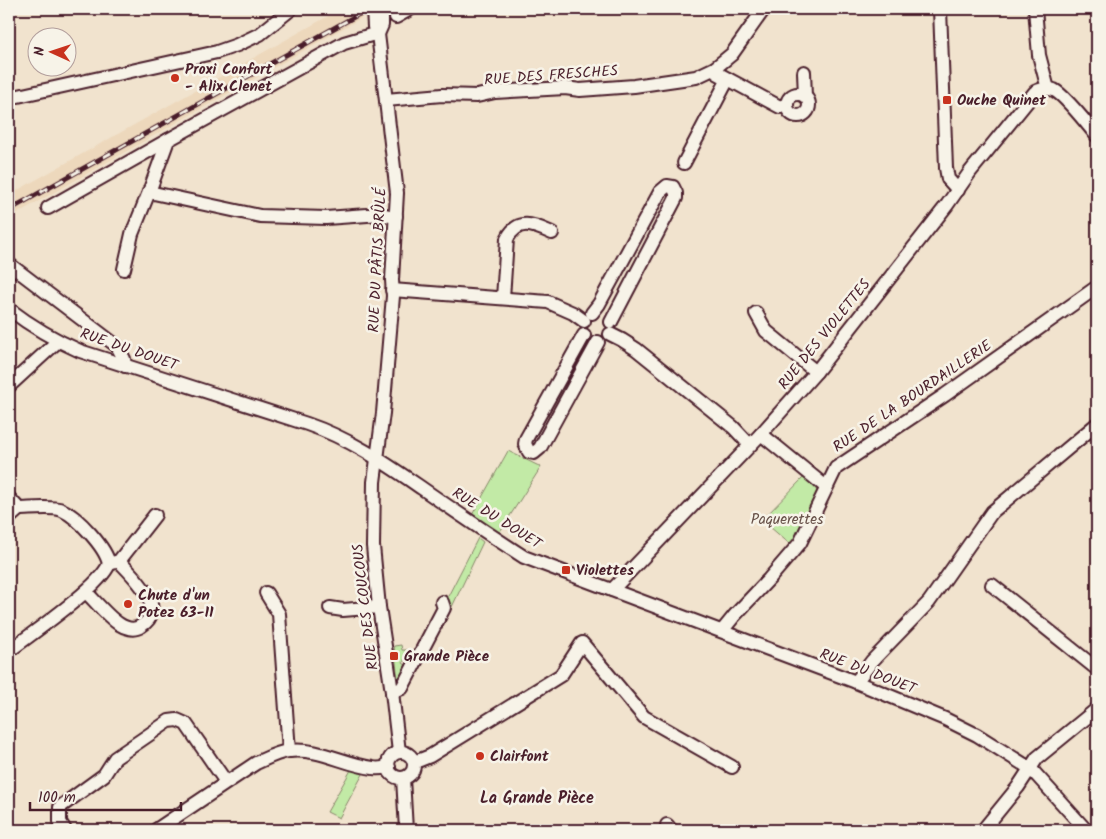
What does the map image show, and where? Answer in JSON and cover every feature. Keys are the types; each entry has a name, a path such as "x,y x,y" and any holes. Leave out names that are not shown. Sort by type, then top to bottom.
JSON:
{"street":[{"path":"9,98 217,52 260,34 291,9"},
{"name":"RUE DU PÂTIS BRÛLÉ","path":"373,9 374,27 378,34 398,193 383,413 378,457"},
{"name":"RUE DU PÂTIS BRÛLÉ","path":"378,34 382,25 382,9"},
{"path":"396,17 410,9"},
{"name":"RUE DES FRESCHES","path":"386,100 442,96 477,96 495,92 566,88 580,90 634,86 696,78 715,68 732,54 764,9"},
{"path":"940,9 946,168 948,178 958,190"},
{"path":"1035,9 1039,55 1048,89 1058,92 1097,136"},
{"path":"48,208 340,45 378,34"},
{"path":"715,68 717,73 780,107 787,104 788,100 796,94 805,96"},
{"path":"787,104 794,115 805,113 808,103 805,96 804,72"},
{"path":"684,163 728,79"},
{"name":"RUE DES VIOLETTES","path":"612,590 761,434 816,372 970,172 1031,97 1040,90 1048,89"},
{"path":"124,269 132,234 168,140"},
{"path":"667,186 672,187 676,193 676,198 611,328 603,341 598,342 590,341 584,335 582,325 599,304 660,192 667,186"},
{"path":"149,192 260,216 320,218 381,214 396,216"},
{"path":"503,298 507,239 512,231 519,225 535,225 552,233"},
{"path":"9,264 117,346 124,359 125,366"},
{"name":"RUE DE LA BOURDAILLERIE","path":"722,631 735,614 800,543 836,468 960,384 1097,287"},
{"path":"392,290 548,302 573,313 588,317 601,313 605,315 611,328 732,427 750,445"},
{"name":"RUE DU DOUET","path":"9,309 58,341 98,358 326,430 378,457 524,557 856,682 945,719 977,735 1031,769 1086,830"},
{"path":"756,314 766,331 816,372"},
{"path":"584,335 526,439 525,444 529,452 534,453 540,448 598,342"},
{"path":"9,386 58,341"},
{"path":"856,682 872,661 929,602 992,512 1097,424"},
{"path":"761,434 826,486"},
{"name":"RUE DES COUCOUS","path":"378,457 374,482 373,562 399,752"},
{"path":"9,498 19,509"},
{"path":"9,518 19,509 60,509 76,519 114,563 145,591 150,598 151,610 149,619 137,628 118,624 86,592"},
{"path":"9,651 86,592 155,515"},
{"path":"992,585 1097,669"},
{"path":"266,593 279,614 289,751"},
{"path":"392,692 402,688 444,608 442,602"},
{"path":"330,608 343,610 379,607"},
{"path":"414,761 430,756 561,675 582,643 644,718 732,767"},
{"path":"983,830 1031,769 1037,758 1097,709"},
{"path":"65,830 60,822 60,807 104,775 115,758 169,721 176,720 186,724 226,782"},
{"path":"156,830 256,763 289,751 308,751 374,769 388,767"},
{"path":"403,778 394,776 388,767 390,758 399,752 408,754 414,761"},
{"path":"403,778 412,771 414,761"},
{"path":"403,778 406,830"}],"shaded area":[{"path":"341,9 370,9 370,13 9,218 9,195"}],"green space":[{"path":"508,451 541,467 499,533 472,515"},
{"name":"Paquerettes","path":"805,476 818,492 808,518 792,546 762,520"},
{"path":"478,538 483,542 451,609 444,604"},
{"path":"401,645 402,650 409,650 403,663 409,667 402,679 398,680 394,646"},
{"path":"351,770 363,774 339,818 327,812"}],"railway":[{"path":"9,210 368,9"}],"place":[{"name":"Proxi Confort - Alix Clenet","path":"175,78"},
{"name":"Ouche Quinet","path":"947,100"},
{"name":"Violettes","path":"566,570"},
{"name":"Chute d'un Potez 63-11","path":"128,604"},
{"name":"Grande Pièce","path":"394,656"},
{"name":"Clairfont","path":"480,756"}],"district":[{"name":"La Grande Pièce","path":"537,797"}]}
